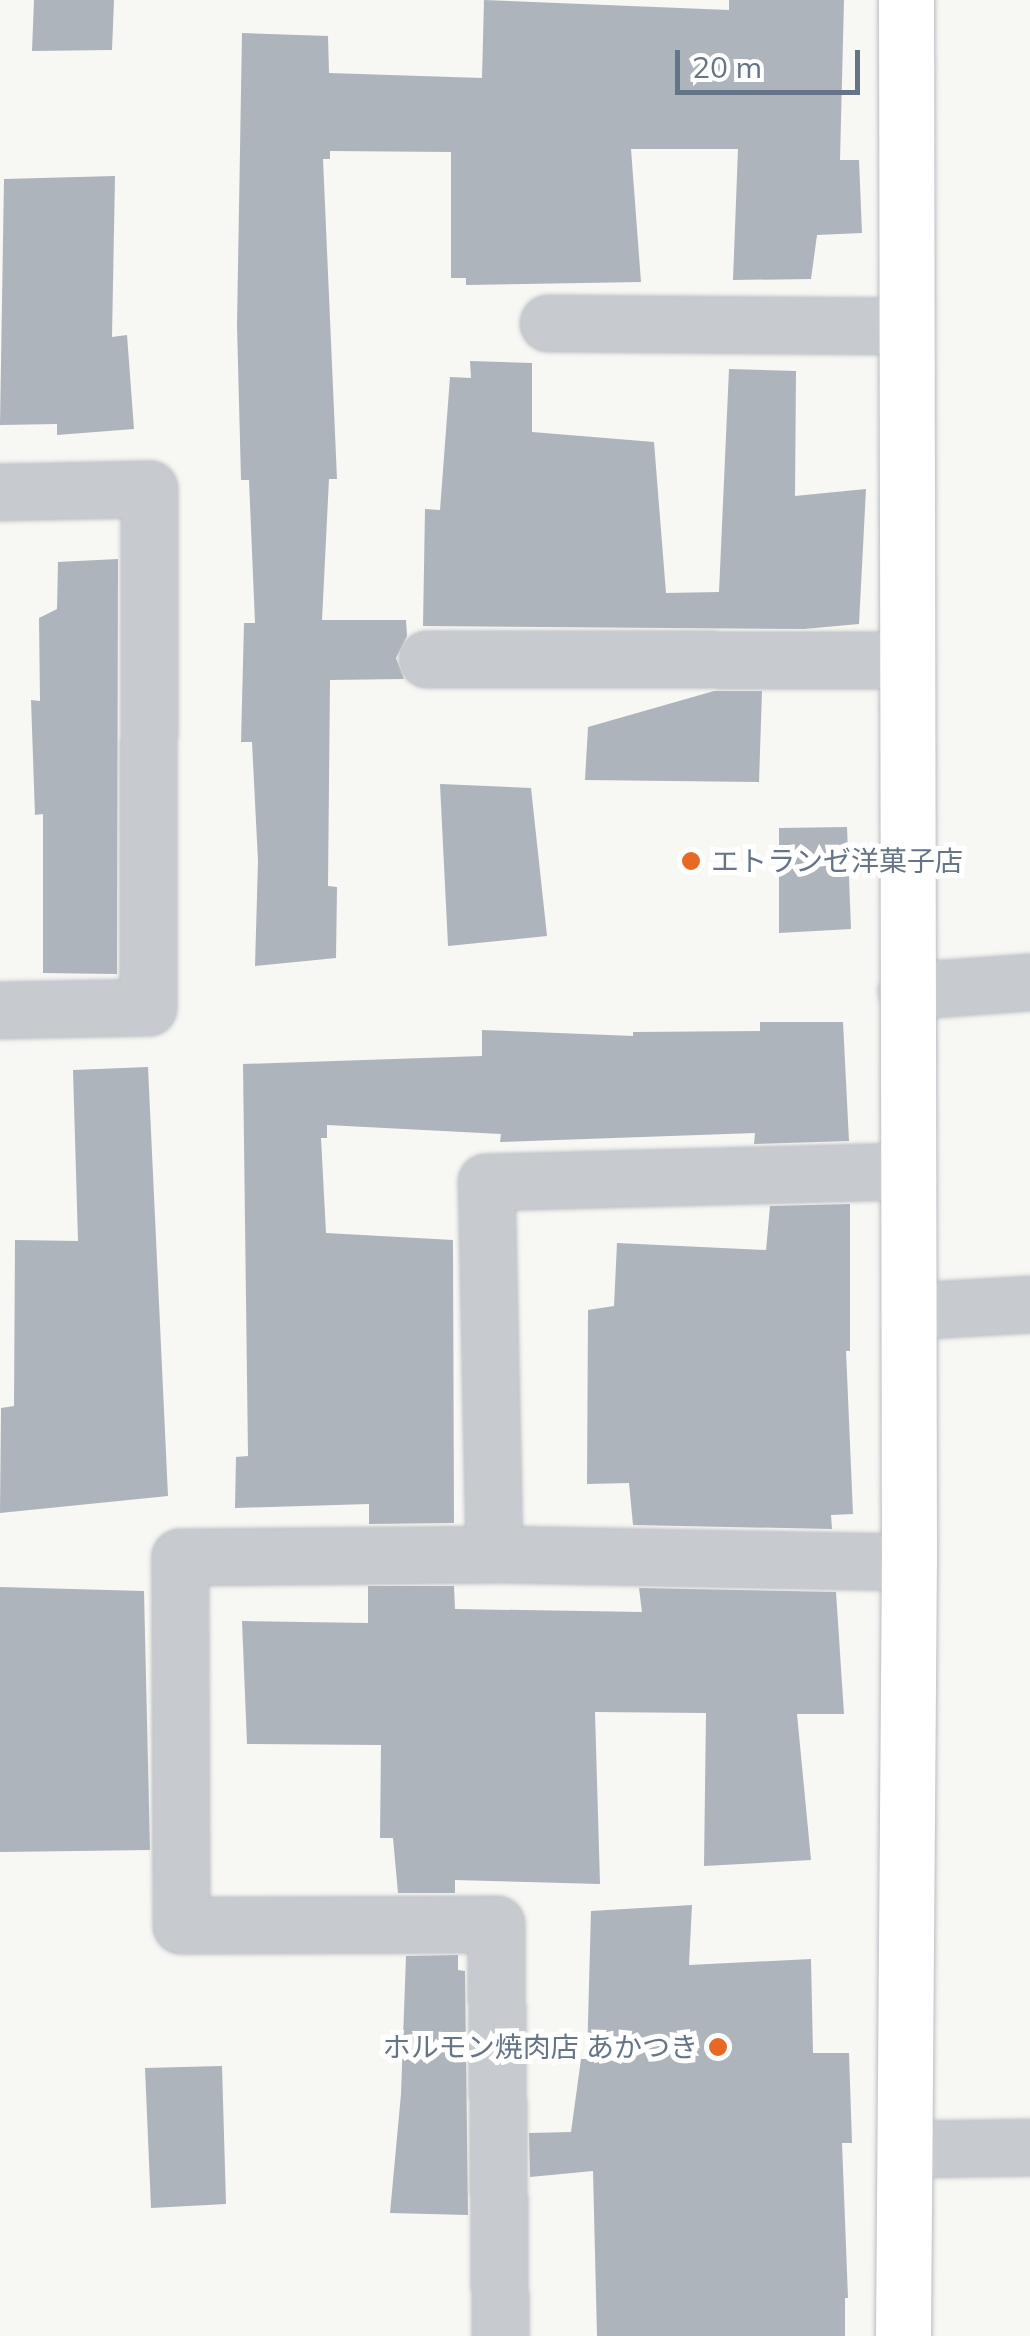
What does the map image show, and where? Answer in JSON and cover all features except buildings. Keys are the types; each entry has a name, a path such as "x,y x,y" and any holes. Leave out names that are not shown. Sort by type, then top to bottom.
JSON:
{"street":[{"path":"904,2336 909,1562 906,0"},
{"path":"548,323 906,326"},
{"path":"0,492 148,489 148,1007 0,1010"},
{"path":"426,659 906,660"},
{"path":"906,991 1030,982"},
{"path":"494,1554 486,1182 906,1172"},
{"path":"908,1310 1030,1304"},
{"path":"500,2336 496,1924 181,1925 180,1556 494,1554 909,1562"},
{"path":"907,2149 1030,2147"}],"place":[{"name":"エトランゼ洋菓子店","path":"691,861"},
{"name":"ホルモン焼肉店 あかつき","path":"718,2047"}]}
